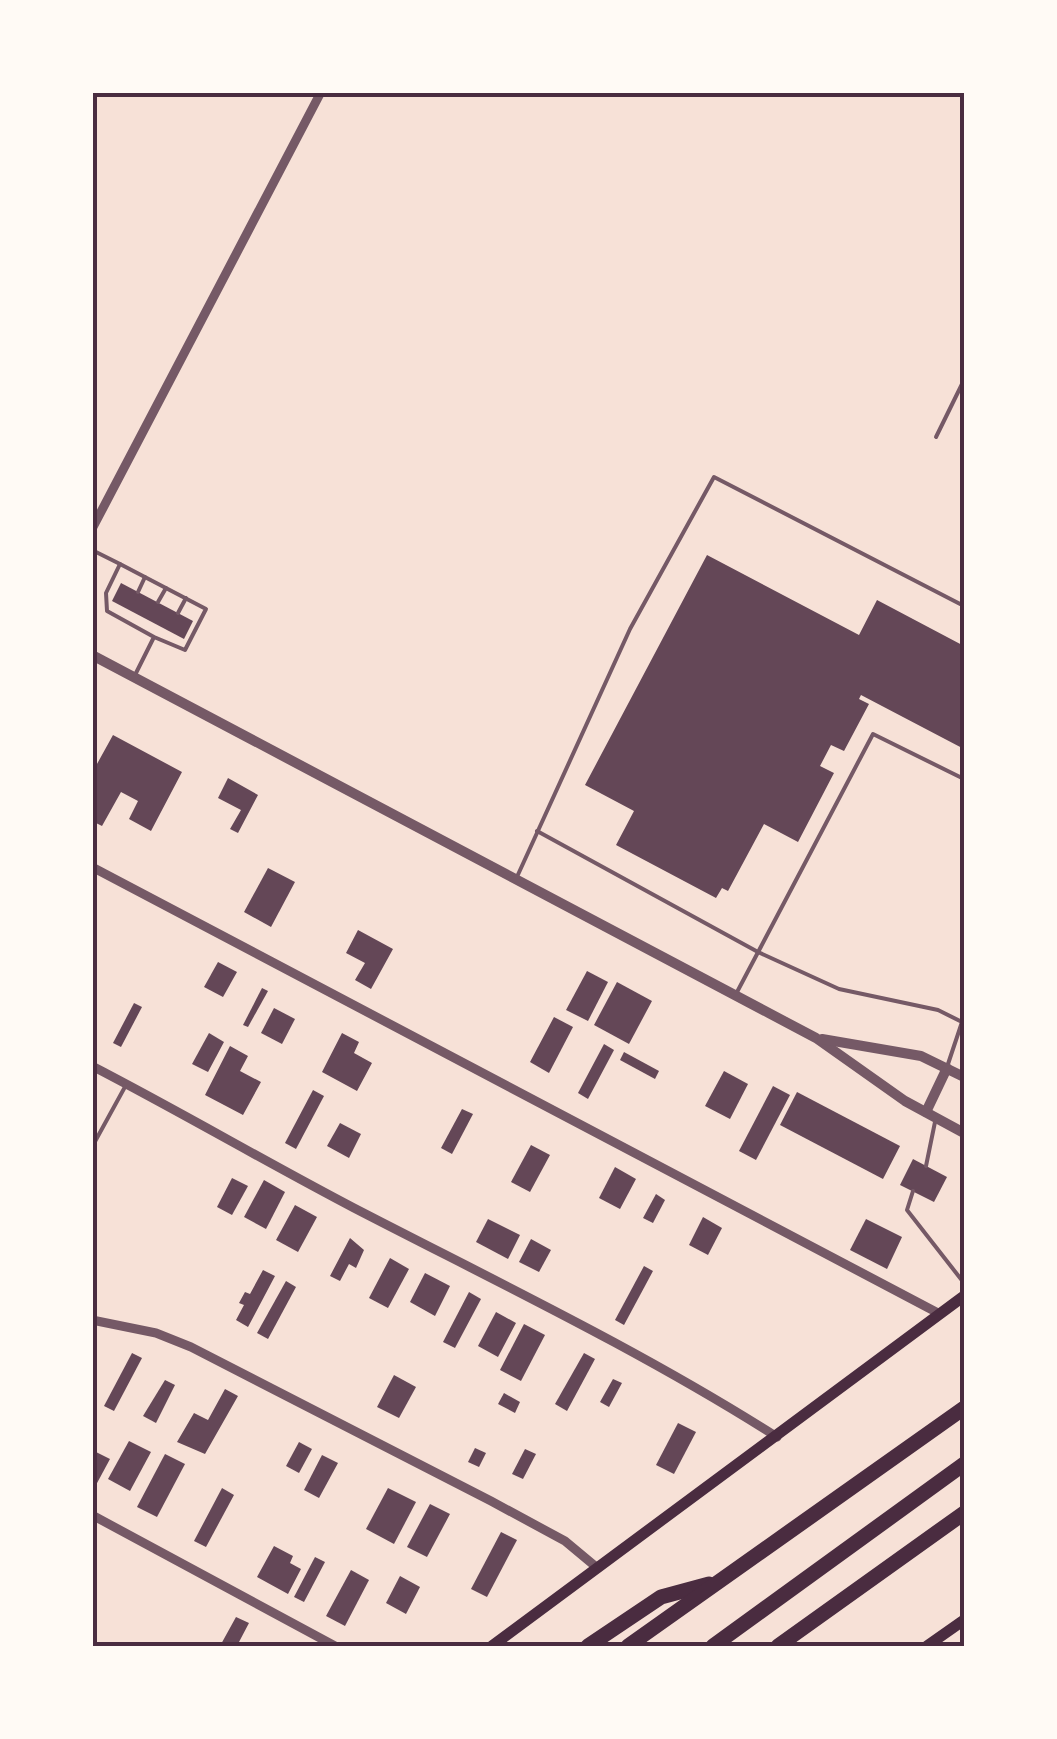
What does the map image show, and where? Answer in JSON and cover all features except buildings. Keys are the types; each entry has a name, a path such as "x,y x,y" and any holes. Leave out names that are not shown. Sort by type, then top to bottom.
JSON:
{"highway":[{"path":"628,1646 964,1408"},
{"path":"713,1646 964,1464"},
{"path":"778,1646 964,1513"},
{"path":"588,1646 660,1597 722,1580"}],"main road":[{"path":"492,1646 964,1296"},
{"path":"927,1646 964,1620"}],"street":[{"path":"92,529 321,92"},
{"path":"92,655 816,1038 964,1133"},
{"path":"92,867 938,1312"},
{"path":"816,1038 921,1056 964,1077"},
{"path":"92,1066 703,1389 777,1437"},
{"path":"931,1115 946,1068"},
{"path":"92,1320 156,1333 191,1347 521,1517 565,1541 595,1566"},
{"path":"92,1516 336,1646"}],"lane":[{"path":"936,437 964,380"},
{"path":"516,879 630,629 714,477 964,606"},
{"path":"92,550 120,564 186,598 206,609 184,650 107,611 106,593 120,564"},
{"path":"138,592 145,577"},
{"path":"158,602 166,588"},
{"path":"178,613 186,598"},
{"path":"123,620 129,610"},
{"path":"143,631 149,620"},
{"path":"164,641 169,631"},
{"path":"134,677 154,637"},
{"path":"735,995 873,734 964,778"},
{"path":"538,831 758,952 839,989 938,1010 963,1021 946,1068"},
{"path":"92,1147 126,1084"},
{"path":"926,1166 931,1115"},
{"path":"913,1191 907,1210 964,1283"}]}
